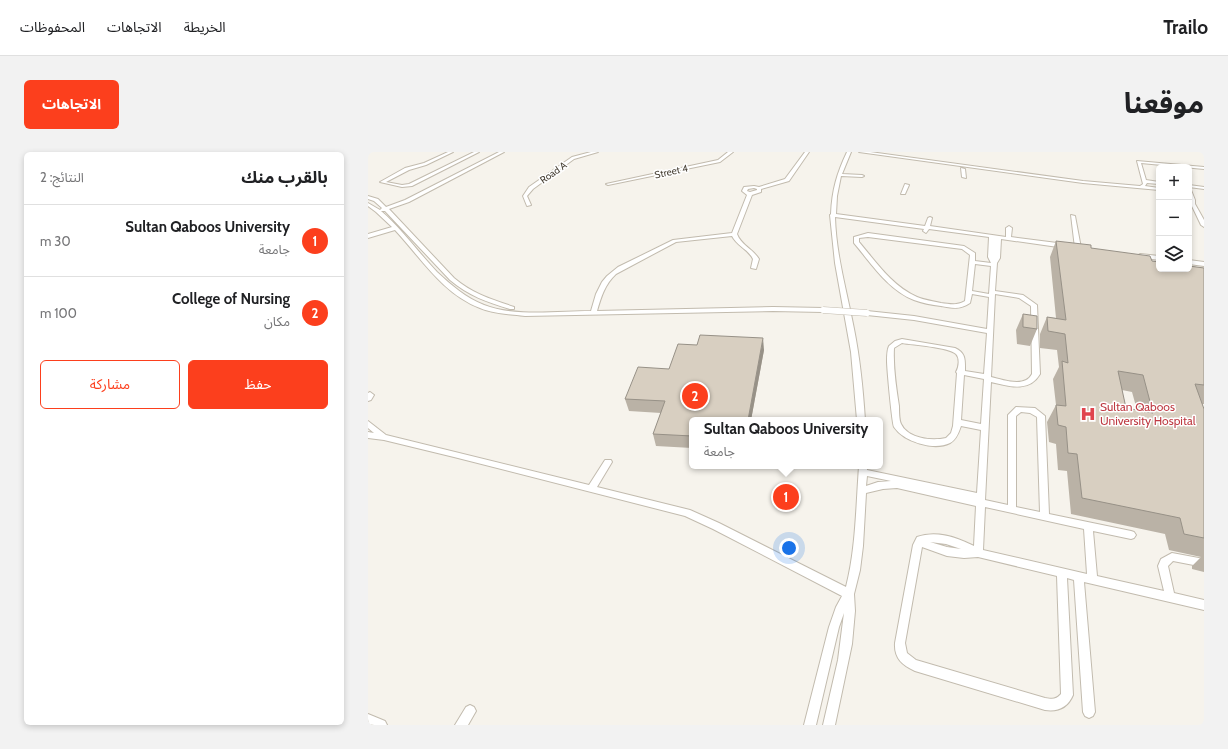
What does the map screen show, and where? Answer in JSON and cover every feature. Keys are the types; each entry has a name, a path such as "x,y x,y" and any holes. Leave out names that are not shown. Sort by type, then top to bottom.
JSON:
{"lane":[{"path":"451,152 425,164 407,169 382,182 402,186 412,184 477,152"},
{"path":"378,211 407,201 502,152"},
{"name":"Road A","path":"529,205 525,196 531,188 573,158 596,152"},
{"name":"Street 4","path":"608,184 719,161 731,152"},
{"path":"759,188 758,192 750,194 745,192 744,189 780,184 787,180 806,152"},
{"path":"849,152 840,175 832,217 833,239 851,329 861,417"},
{"path":"861,152 1028,175 1156,189"},
{"path":"1141,188 1144,186 1145,181 1138,162 1204,168"},
{"path":"963,169 964,177"},
{"path":"840,175 862,176"},
{"path":"1145,181 1156,183"},
{"path":"412,184 419,186"},
{"path":"904,193 907,185"},
{"path":"1192,186 1204,188"},
{"path":"426,187 434,188"},
{"path":"1192,190 1204,192"},
{"path":"750,194 734,234 736,239 755,255 756,259 754,268"},
{"path":"368,197 376,200 386,209 452,279 464,289 481,298 502,306 556,314"},
{"path":"368,204 396,228 444,282 456,293 474,302 496,310 524,314 593,314 772,309 823,310 914,318 989,331"},
{"path":"1192,205 1204,225"},
{"path":"1073,248 1074,216"},
{"path":"832,217 1085,249"},
{"path":"926,229 930,218"},
{"path":"368,236 396,228"},
{"path":"1008,238 1009,228"},
{"path":"593,314 605,279 611,273 675,242 734,234"},
{"path":"868,235 964,248 973,254 972,262 968,302 963,306 957,307 932,303 915,298 888,278 855,240 859,236 868,235"},
{"path":"995,238 1008,238 1073,248"},
{"path":"978,553 988,378 989,331 994,264 997,258 995,238"},
{"path":"1137,256 1156,258"},
{"path":"972,262 994,264"},
{"path":"1192,262 1204,264"},
{"path":"960,372 1021,384 1029,383 1035,379 1036,374 1034,304 1021,296 969,292"},
{"path":"902,341 953,350 961,355 962,359 960,372 957,422 954,434 948,441 934,444 913,440 903,434 897,425 890,361 891,347 897,342 902,341"},
{"path":"1012,510 1012,415 1018,409 1032,410 1041,416 1045,517"},
{"path":"957,422 985,428"},
{"path":"368,424 384,437"},
{"path":"368,435 384,437 687,514 702,519 849,594"},
{"path":"591,489 608,462"},
{"path":"829,725 849,632 849,594 858,546 862,469 981,500 1012,510 1132,535"},
{"path":"861,491 884,484 981,500"},
{"path":"1088,526 1092,579"},
{"path":"1062,572 1067,696 1062,702 1055,705 1045,704 915,665 902,657 900,643 920,540 927,545 959,554 978,553 1062,572 1204,605"},
{"path":"1170,597 1163,566 1164,562 1172,557 1204,563"},
{"path":"1079,576 1089,712"},
{"path":"810,725 834,627 849,594"},
{"path":"461,725 470,711"},
{"path":"368,720 381,725"}],"building":[{"name":"Sultan Qaboos University Hospital","path":"1056,241 1091,245 1091,248 1150,256 1152,261 1156,262 1156,272 1192,272 1192,266 1204,268 1204,385 1195,384 1204,409 1204,538 1184,534 1180,518 1082,498 1077,454 1068,453 1066,427 1058,425 1056,405 1066,406 1062,361 1068,363 1065,334 1048,331 1047,317 1066,320","holes":["1118,371 1143,375 1153,413 1126,408"]},
{"path":"1023,314 1037,316 1037,329 1023,327"},
{"path":"700,335 763,338 749,417 689,417 689,436 653,434 665,401 625,399 638,367 669,369 678,344 697,345"}],"place":[{"name":"College of Nursing","path":"695,396"},
{"name":"Sultan Qaboos University Hospital","path":"1088,414"},
{"name":"Sultan Qaboos University","path":"786,497"}]}
